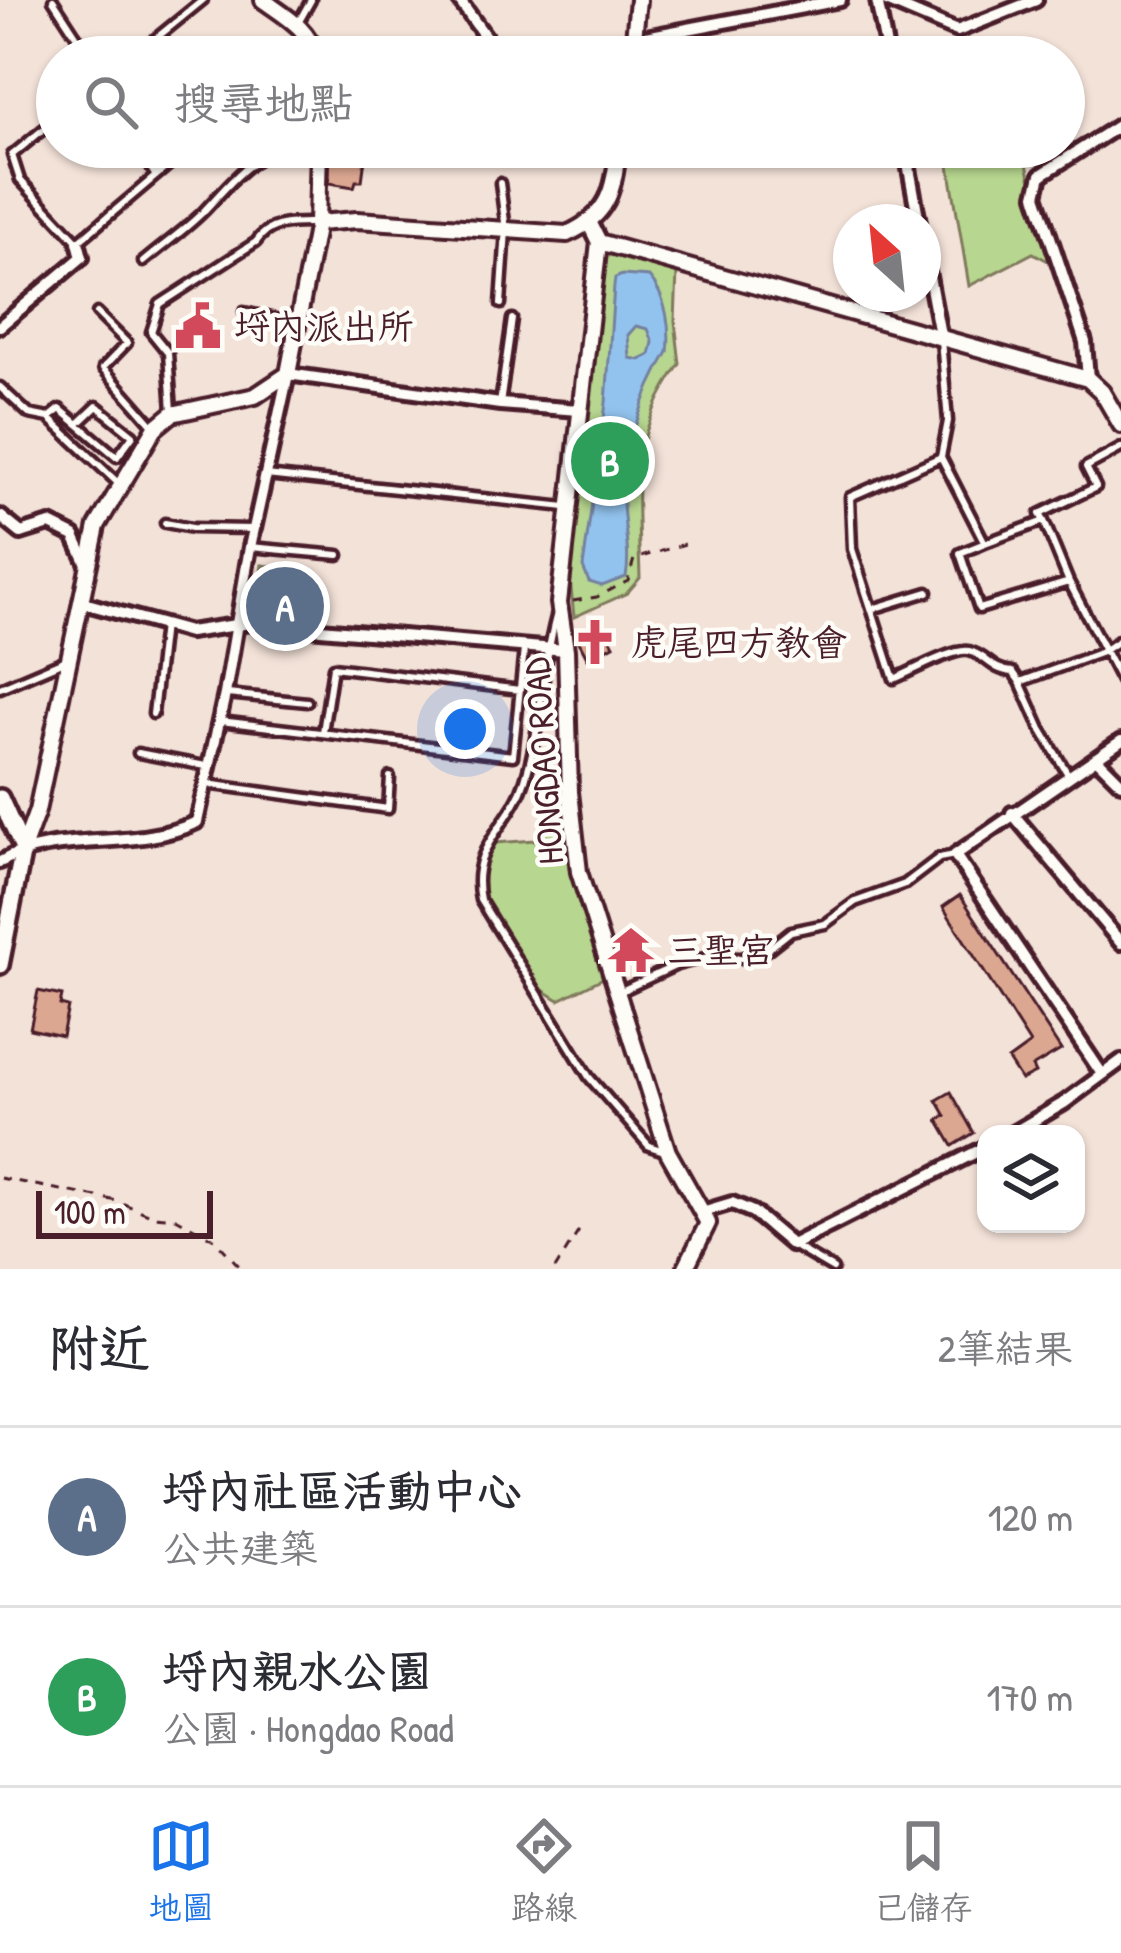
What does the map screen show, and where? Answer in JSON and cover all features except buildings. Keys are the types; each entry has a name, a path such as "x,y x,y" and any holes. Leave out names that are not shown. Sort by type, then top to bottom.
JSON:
{"main road":[{"path":"0,798 23,849 0,965"}],"street":[{"path":"262,0 310,36"},
{"path":"460,0 483,36"},
{"path":"635,36 638,0"},
{"path":"651,36 840,0"},
{"path":"885,36 880,0 957,31 1036,0"},
{"path":"1085,147 1121,124"},
{"path":"0,862 23,849 120,842 188,826 201,814 317,223 318,168"},
{"path":"317,223 357,220 567,234 601,213 614,168"},
{"path":"909,168 916,204"},
{"path":"1052,168 1036,182 1036,195 1085,342 1088,379"},
{"path":"590,224 599,242 1088,379 1102,392 1121,425"},
{"path":"0,326 82,257 79,242"},
{"name":"HONGDAO ROAD","path":"599,242 559,603 566,650 570,792 579,872 616,994 668,1152 702,1212"},
{"path":"936,312 941,340"},
{"path":"23,849 37,812 97,526 155,428 172,414 255,396 288,374 500,404 579,410"},
{"path":"0,516 21,532 50,524 74,536 87,564"},
{"path":"80,602 189,632 236,624 566,650"},
{"path":"1102,1074 955,855 1121,741"},
{"path":"1096,758 1121,783"},
{"path":"1012,813 1121,943"},
{"path":"1026,1125 1121,1061"},
{"path":"685,1269 707,1223 702,1212 732,1203 753,1212 792,1245 977,1152"}],"lane":[{"path":"53,0 76,36"},
{"path":"159,36 203,0"},
{"path":"298,23 311,0"},
{"path":"36,135 12,155 20,180 79,242 165,168"},
{"path":"151,168 156,176"},
{"path":"143,262 244,168"},
{"path":"500,183 506,230 501,304"},
{"path":"172,414 168,353 151,332 160,304 256,242 265,230 317,223"},
{"path":"244,312 295,323"},
{"path":"97,313 127,343 103,368 155,428"},
{"path":"500,404 512,320"},
{"path":"941,340 949,421 941,457 985,543"},
{"path":"0,387 28,414 49,418 119,484"},
{"path":"49,418 60,409 117,457 133,435 97,406 78,424"},
{"path":"1121,448 1086,466 1096,487 1040,514 1102,652 1121,681"},
{"path":"941,457 850,497 852,548 894,680 962,650 975,653 996,670 1013,672 1069,776"},
{"path":"266,475 569,507"},
{"path":"1044,520 960,553 979,609 1070,581"},
{"path":"165,524 254,529"},
{"path":"250,547 339,555"},
{"path":"872,609 928,592"},
{"path":"559,603 546,649 524,785 478,862 476,881 480,899 589,1077 649,1146 668,1152"},
{"path":"152,714 163,625"},
{"path":"1020,682 1102,652 1121,639"},
{"path":"220,721 513,756 524,649"},
{"path":"0,688 70,659"},
{"path":"323,734 333,667 520,691"},
{"path":"225,694 307,702"},
{"path":"138,753 211,766"},
{"path":"207,784 388,809 391,777"},
{"path":"616,994 677,964 708,957 742,958 767,950 791,931 825,924 855,902 904,884 939,858 955,855"},
{"path":"792,1245 833,1269"}],"path":[{"path":"559,603 597,597 628,581 634,559 686,544"},
{"path":"0,1178 176,1218 214,1239 242,1269"},
{"path":"555,1269 580,1229"}],"green space":[{"path":"949,168 1028,168 1050,262 1033,253 969,286"},
{"path":"603,251 641,257 677,272 680,364 651,417 639,467 640,578 627,593 574,617 569,570"},
{"path":"262,565 303,570 300,592 259,587"},
{"path":"568,817 574,872 605,977 559,1000 538,987 480,890 487,855 495,843 535,840"}],"water":[{"path":"649,277 663,302 669,342 643,404 627,461 623,499 626,577 602,586 589,582 583,567 606,403 615,278","holes":["636,326 648,329 653,342 650,355 630,358 628,335"]}],"place":[{"name":"埒內派出所","path":"198,326"},
{"name":"埒內親水公園","path":"610,461"},
{"name":"埒內社區活動中心","path":"285,606"},
{"name":"虎尾四方教會","path":"595,642"},
{"name":"三聖宮","path":"631,950"}]}
